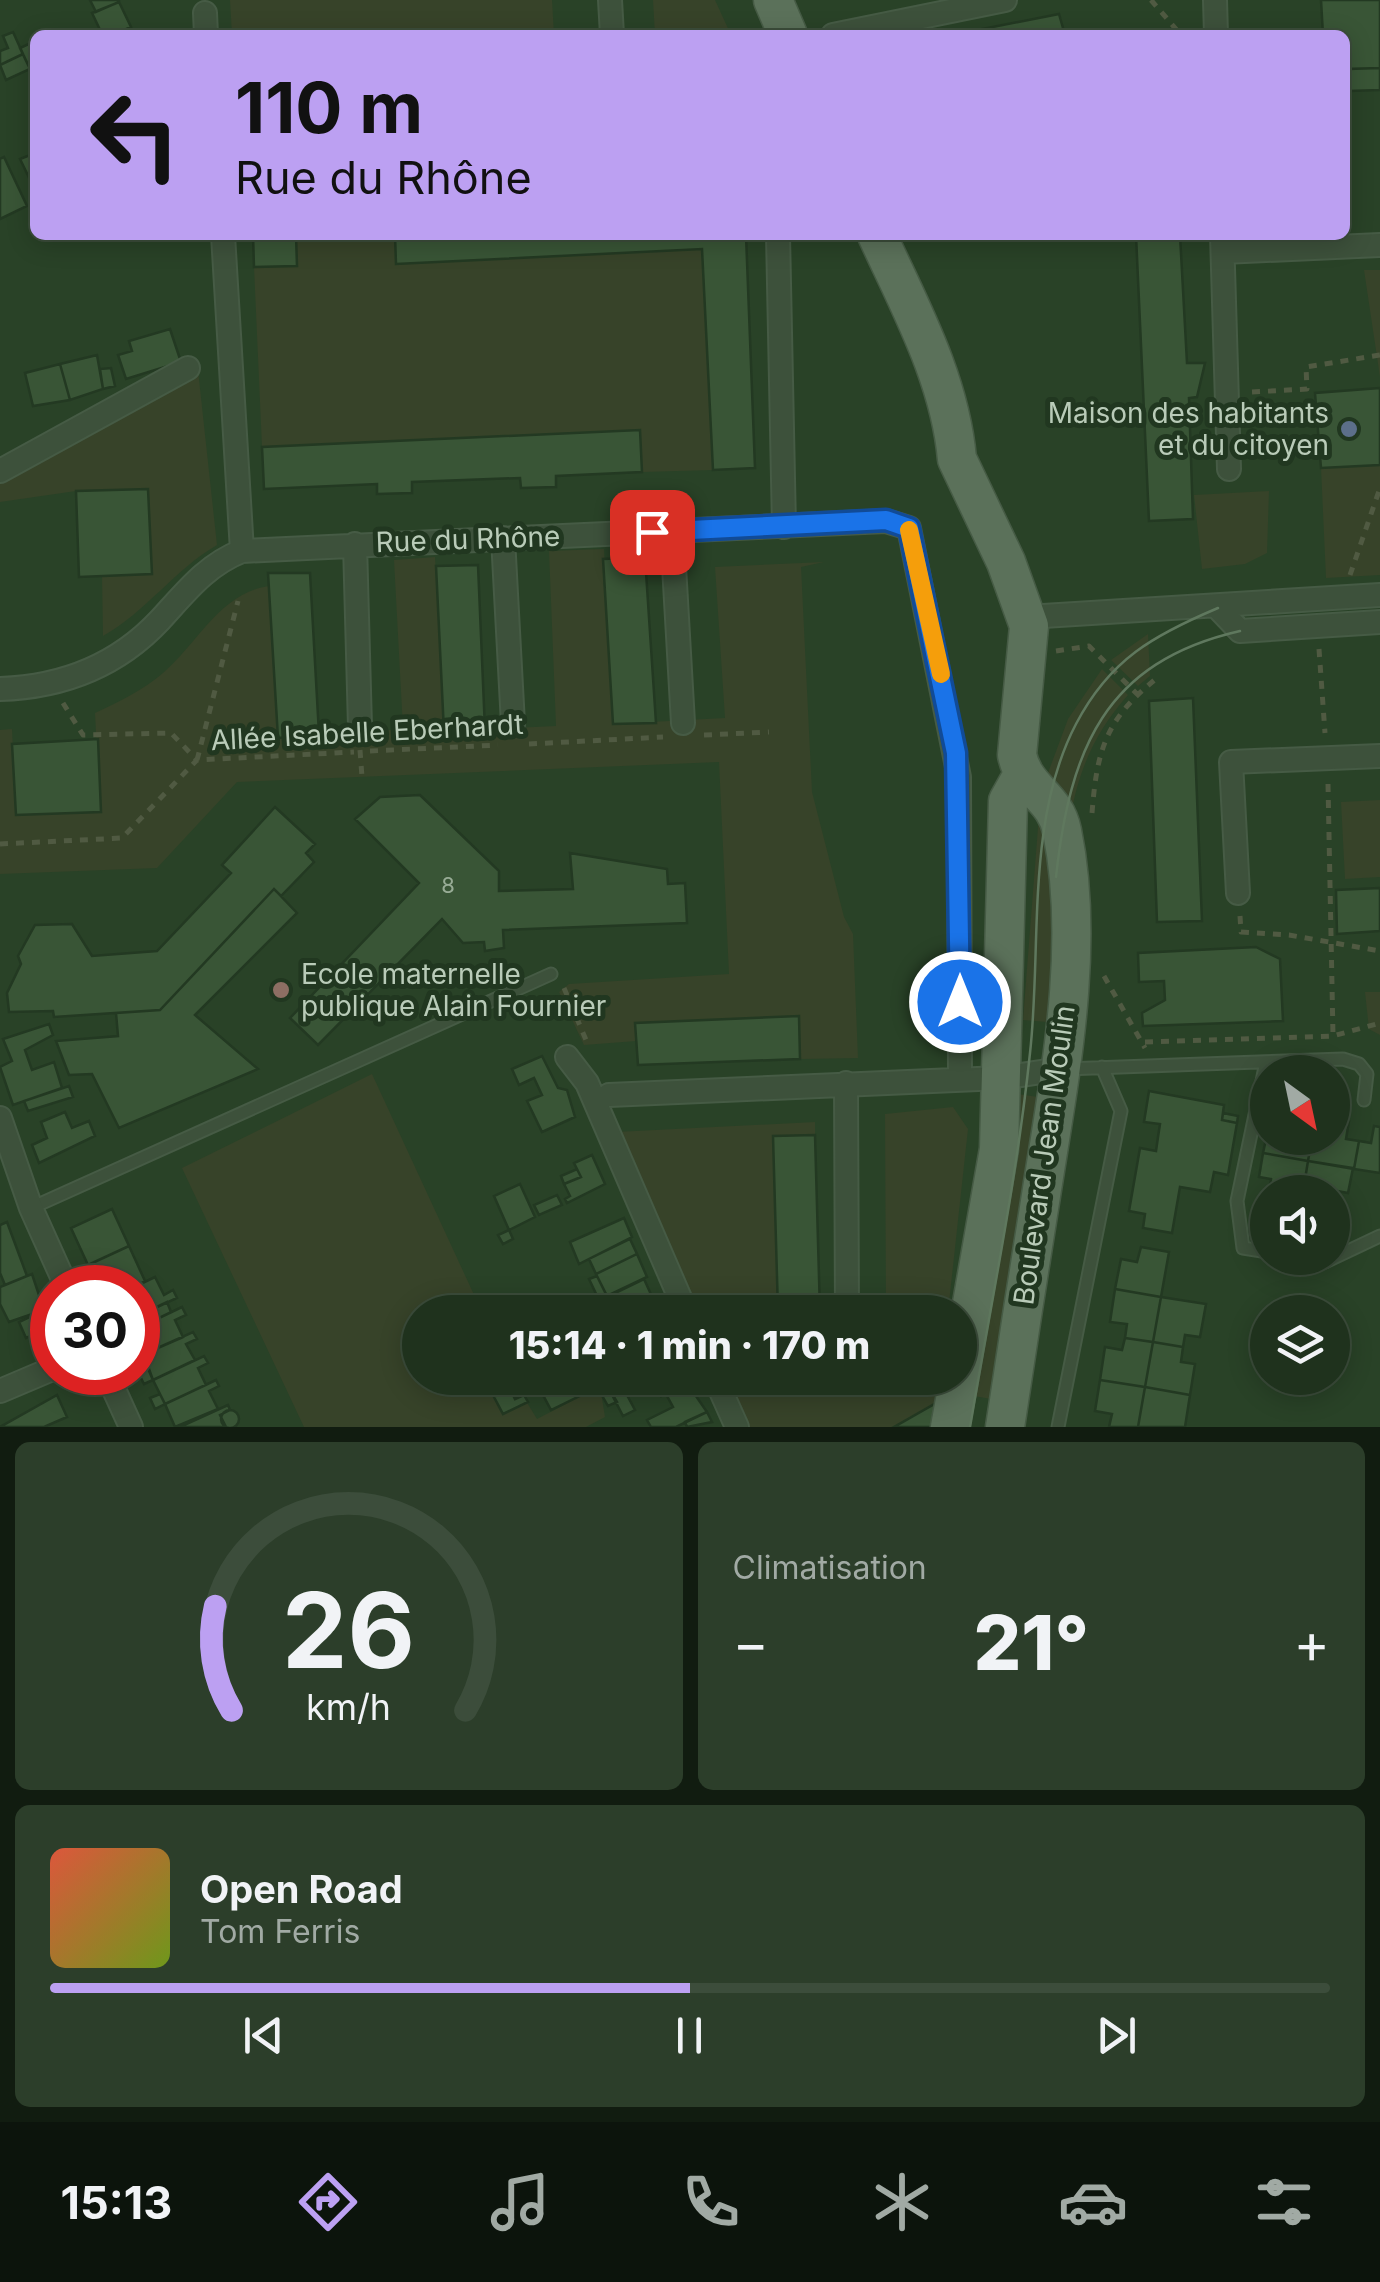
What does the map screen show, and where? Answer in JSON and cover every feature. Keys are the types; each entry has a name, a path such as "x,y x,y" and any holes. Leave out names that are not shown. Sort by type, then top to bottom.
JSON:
{"main road":[{"path":"773,0 786,30"},
{"path":"879,240 936,363 955,432 957,459 1033,619"},
{"name":"Boulevard Jean Moulin","path":"1005,1427 1061,1069 1069,963 1062,828 1050,803 1022,776 1017,755 1018,709 1033,619"},
{"name":"Boulevard Jean Moulin","path":"974,1295 999,1149 1008,801 1022,776"},
{"name":"Boulevard Jean Moulin","path":"950,1427 956,1395"}],"street":[{"path":"610,0 612,30"},
{"path":"858,30 1005,0"},
{"path":"1215,0 1216,30"},
{"path":"222,240 242,551"},
{"path":"778,240 784,527"},
{"path":"1229,469 1223,243 1380,245"},
{"path":"0,470 188,368"},
{"name":"Rue du Rhône","path":"0,689 50,684 99,667 156,624 205,571 242,551 886,520 909,528 958,765 960,1077"},
{"path":"672,532 683,732"},
{"path":"503,538 513,724"},
{"path":"355,544 360,727"},
{"path":"1033,619 1380,595"},
{"path":"1218,608 1240,631 1380,622"},
{"path":"1238,893 1230,762 1380,756"},
{"path":"568,1058 587,1083 679,1295"},
{"path":"609,1095 1002,1078 1061,1069"},
{"path":"846,1083 847,1295"},
{"path":"0,1118 30,1208 56,1265"},
{"path":"0,1391 30,1378"},
{"path":"116,1395 131,1427"},
{"path":"723,1395 737,1427"}],"lane":[{"path":"30,1208 552,974"},
{"path":"1350,1061 1360,1064 1367,1074 1364,1100"},
{"path":"1061,1069 1250,1063"},
{"path":"1058,1427 1121,1111 1102,1068"},
{"path":"1250,1141 1238,1201 1243,1248 1250,1249"},
{"path":"1350,1250 1380,1236"}],"path":[{"path":"1151,0 1176,30"},
{"path":"1227,394 1306,389 1306,367 1380,354"},
{"path":"1327,598 1350,576 1380,488"},
{"path":"197,760 238,601"},
{"path":"1033,619 1044,653 1090,646 1137,694"},
{"path":"1093,831 1096,763 1107,731 1137,694 1157,678"},
{"path":"50,684 83,735 172,733 197,760"},
{"name":"Allée Isabelle Eberhardt","path":"0,844 122,838 197,760 683,732 769,732"},
{"path":"360,752 362,777"},
{"path":"1238,893 1241,932 1380,951"},
{"path":"1331,943 1333,1036"},
{"path":"1095,962 1145,1042 1144,1066"},
{"path":"1145,1042 1333,1036 1380,1023"}],"green space":[{"path":"230,0 552,0 554,30 232,30"},
{"path":"653,0 715,0 729,30 655,30"},
{"path":"289,240 395,240 397,264 702,249 713,470 642,472 639,430 262,447 254,267"},
{"path":"1364,270 1380,270 1380,377"},
{"path":"198,370 217,545 103,636 102,576 152,573 147,489 76,491 0,502 0,481"},
{"path":"1380,465 1380,575 1326,578 1321,468"},
{"path":"1269,491 1267,553 1245,564 1202,569 1194,495"},
{"path":"604,549 613,724 725,718 715,567 824,562 801,567 812,792 844,917 853,934 858,1058 800,1059 799,1016 635,1023 636,1041 584,1045 559,992 569,984 729,974 719,762 237,782 157,868 0,874 0,730 12,729 16,815 100,812 95,713 155,679 223,608 252,590 269,586 278,738 403,729 394,560 435,557 445,731 556,726 549,551"},
{"path":"1148,634 1150,676 1138,686 1111,660"},
{"path":"1102,669 1128,695 1106,723 1090,753 1070,820 1048,773 1068,719"},
{"path":"1380,800 1380,877 1345,879 1341,802"},
{"path":"1039,815 1050,834 1060,1023 1023,1020"},
{"path":"1365,992 1380,992 1380,1035 1369,1029"},
{"path":"372,1074 474,1295 402,1295 402,1395 522,1395 537,1419 583,1395 601,1395 605,1417 586,1427 304,1427 182,1168"},
{"path":"1017,1094 1046,1098 997,1400 968,1395 977,1395 977,1340"},
{"path":"953,1107 968,1129 950,1295 886,1295 885,1114"},
{"path":"815,1122 815,1135 773,1137 778,1295 689,1295 616,1132"},
{"path":"734,1395 939,1395 938,1402 894,1427 749,1427"}],"building":[{"path":"90,0 119,0 119,2 96,12"},
{"path":"1321,0 1380,0 1380,68 1350,69 1350,30 1323,30"},
{"path":"119,2 131,27 100,30 92,13"},
{"path":"1059,14 1064,30 977,30"},
{"path":"13,32 23,54 0,65 0,51 8,48 3,36"},
{"path":"30,43 30,69 20,48"},
{"path":"23,54 30,69 6,80 0,65"},
{"path":"1380,68 1380,90 1350,91 1350,69"},
{"path":"30,155 30,180 20,159"},
{"path":"4,157 27,206 0,219 0,159"},
{"path":"253,240 296,240 297,266 254,267"},
{"path":"395,240 746,240 755,468 713,470 702,249 396,264"},
{"path":"1136,240 1180,240 1187,363 1205,363 1197,397 1189,398 1193,519 1149,521"},
{"path":"170,329 181,362 126,379 118,355 132,351 129,341"},
{"path":"97,355 103,389 70,400 60,364"},
{"path":"60,364 70,400 33,406 25,373"},
{"path":"111,368 115,386 103,389 100,369"},
{"name":"Maison des habitants et du citoyen","path":"1380,388 1380,465 1321,468 1315,393"},
{"path":"640,430 642,472 556,476 556,487 521,488 520,478 412,482 412,493 377,494 377,484 264,489 262,447"},
{"path":"148,489 152,574 79,577 76,491"},
{"path":"645,557 656,723 613,724 603,559"},
{"path":"478,565 485,730 444,732 436,566"},
{"path":"268,573 310,573 319,734 278,738"},
{"path":"1193,698 1202,921 1157,922 1149,701"},
{"path":"98,739 101,812 16,815 12,744"},
{"path":"420,795 499,871 499,891 573,889 570,853 667,869 668,884 685,883 687,923 503,930 504,948 485,951 484,942 463,943 442,919 318,1045 290,1018 419,883 355,819 380,797"},
{"path":"275,807 315,844 306,853 314,862 281,896 274,889 160,1010 54,1017 53,1011 9,1012 7,993 21,964 18,956 35,925 72,924 92,956 157,951 231,873 222,865"},
{"path":"1380,888 1380,931 1337,934 1336,890"},
{"path":"274,889 297,913 195,1015 258,1069 119,1128 92,1074 69,1075 56,1041 118,1036 116,1013 160,1010"},
{"path":"1256,947 1280,959 1283,1021 1143,1026 1142,1013 1165,1000 1164,981 1139,982 1138,953"},
{"path":"799,1016 800,1059 638,1065 635,1023"},
{"path":"49,1024 53,1035 25,1050 32,1070 54,1062 62,1088 13,1105 0,1067 12,1061 3,1039"},
{"path":"542,1056 558,1088 567,1090 575,1117 542,1132 527,1101 542,1095 534,1078 519,1085 512,1069"},
{"path":"69,1086 73,1097 28,1111 24,1101"},
{"path":"1149,1091 1224,1105 1222,1120 1237,1123 1228,1175 1214,1172 1210,1192 1180,1187 1172,1233 1143,1228 1145,1214 1129,1211 1140,1148 1156,1151 1160,1124 1144,1122"},
{"path":"65,1112 72,1128 89,1121 95,1136 39,1163 32,1145 47,1138 41,1122"},
{"path":"1223,1113 1238,1116 1237,1123 1222,1120"},
{"path":"1374,1126 1380,1127 1380,1173 1354,1169 1359,1141 1371,1143"},
{"path":"815,1135 820,1295 778,1295 773,1136"},
{"path":"1350,1140 1359,1141 1354,1169 1308,1161 1309,1155 1350,1155"},
{"path":"592,1155 605,1184 567,1203 565,1199 570,1196 564,1184 581,1177 574,1163"},
{"path":"1263,1155 1308,1161 1306,1175 1259,1175"},
{"path":"1274,1155 1309,1155 1308,1161"},
{"path":"1308,1161 1353,1168 1350,1183 1350,1175 1306,1175"},
{"path":"577,1169 581,1177 564,1184 561,1176"},
{"path":"520,1184 535,1217 509,1230 494,1196"},
{"path":"557,1195 562,1205 539,1215 534,1205"},
{"path":"112,1209 129,1246 88,1265 71,1228"},
{"path":"624,1218 632,1237 579,1264 570,1242"},
{"path":"7,1222 27,1276 5,1285 0,1273 0,1225"},
{"path":"509,1230 513,1239 503,1244 498,1235"},
{"path":"630,1239 637,1254 596,1274 589,1259"},
{"path":"129,1246 138,1265 88,1265"},
{"path":"1141,1247 1169,1252 1161,1297 1115,1289 1121,1259 1137,1262"},
{"path":"637,1254 647,1277 606,1295 596,1274"},
{"path":"30,1275 30,1315 9,1322 0,1304 0,1287"},
{"path":"597,1276 606,1295 597,1295 589,1279"},
{"path":"644,1279 651,1295 614,1295"},
{"path":"160,1287 164,1295 173,1290 177,1298 160,1306"},
{"path":"1115,1289 1161,1297 1153,1342 1125,1338 1127,1324 1110,1322"},
{"path":"1161,1297 1206,1304 1200,1337 1185,1335 1183,1347 1153,1342"},
{"path":"167,1302 171,1312 160,1317 160,1305"},
{"path":"182,1307 186,1315 175,1320 183,1337 160,1347 160,1318"},
{"path":"30,1317 30,1336 26,1338 19,1322"},
{"path":"193,1332 197,1339 186,1344 195,1360 160,1377 160,1347"},
{"path":"1125,1338 1153,1342 1145,1387 1100,1380 1105,1347 1122,1350"},
{"path":"1153,1342 1183,1347 1181,1362 1195,1364 1190,1395 1145,1387"},
{"path":"204,1356 208,1363 198,1368 206,1385 165,1404 160,1394 160,1377"},
{"path":"216,1380 219,1386 209,1391 218,1409 175,1427 165,1404"},
{"path":"1100,1380 1145,1387 1138,1427 1109,1427 1112,1414 1095,1411"},
{"path":"1145,1387 1190,1395 1185,1427 1138,1427"},
{"path":"160,1394 165,1404 155,1409 150,1398"},
{"path":"57,1395 67,1417 44,1427 0,1427"},
{"path":"513,1395 515,1399 524,1395 528,1402 503,1414 494,1397"},
{"path":"543,1395 582,1395 551,1410"},
{"path":"602,1395 613,1395 617,1402 608,1406"},
{"path":"612,1395 627,1395 635,1410 623,1416"},
{"path":"667,1395 695,1395 707,1412 676,1427 651,1427 647,1420 673,1407"},
{"path":"938,1402 933,1427 894,1427"},
{"path":"228,1405 230,1410 220,1415 226,1427 180,1427"},
{"path":"707,1412 712,1422 687,1427 685,1422"},
{"path":"224,1413 236,1413 236,1425 224,1425"}],"tram line":[{"path":"970,1427 1025,1100 1042,843 1060,762 1089,701 1119,666 1154,639 1218,608"},
{"path":"1056,877 1072,789 1102,718 1126,689 1156,665 1194,645 1240,631"}],"slow traffic":[{"path":"909,530 920,565 941,674"}],"place":[{"name":"Maison des habitants et du citoyen","path":"1349,429"},
{"name":"Ecole maternelle publique Alain Fournier","path":"281,990"}],"route":[{"path":"652,532 886,520 909,528 920,565 959,777 960,1002"}]}
